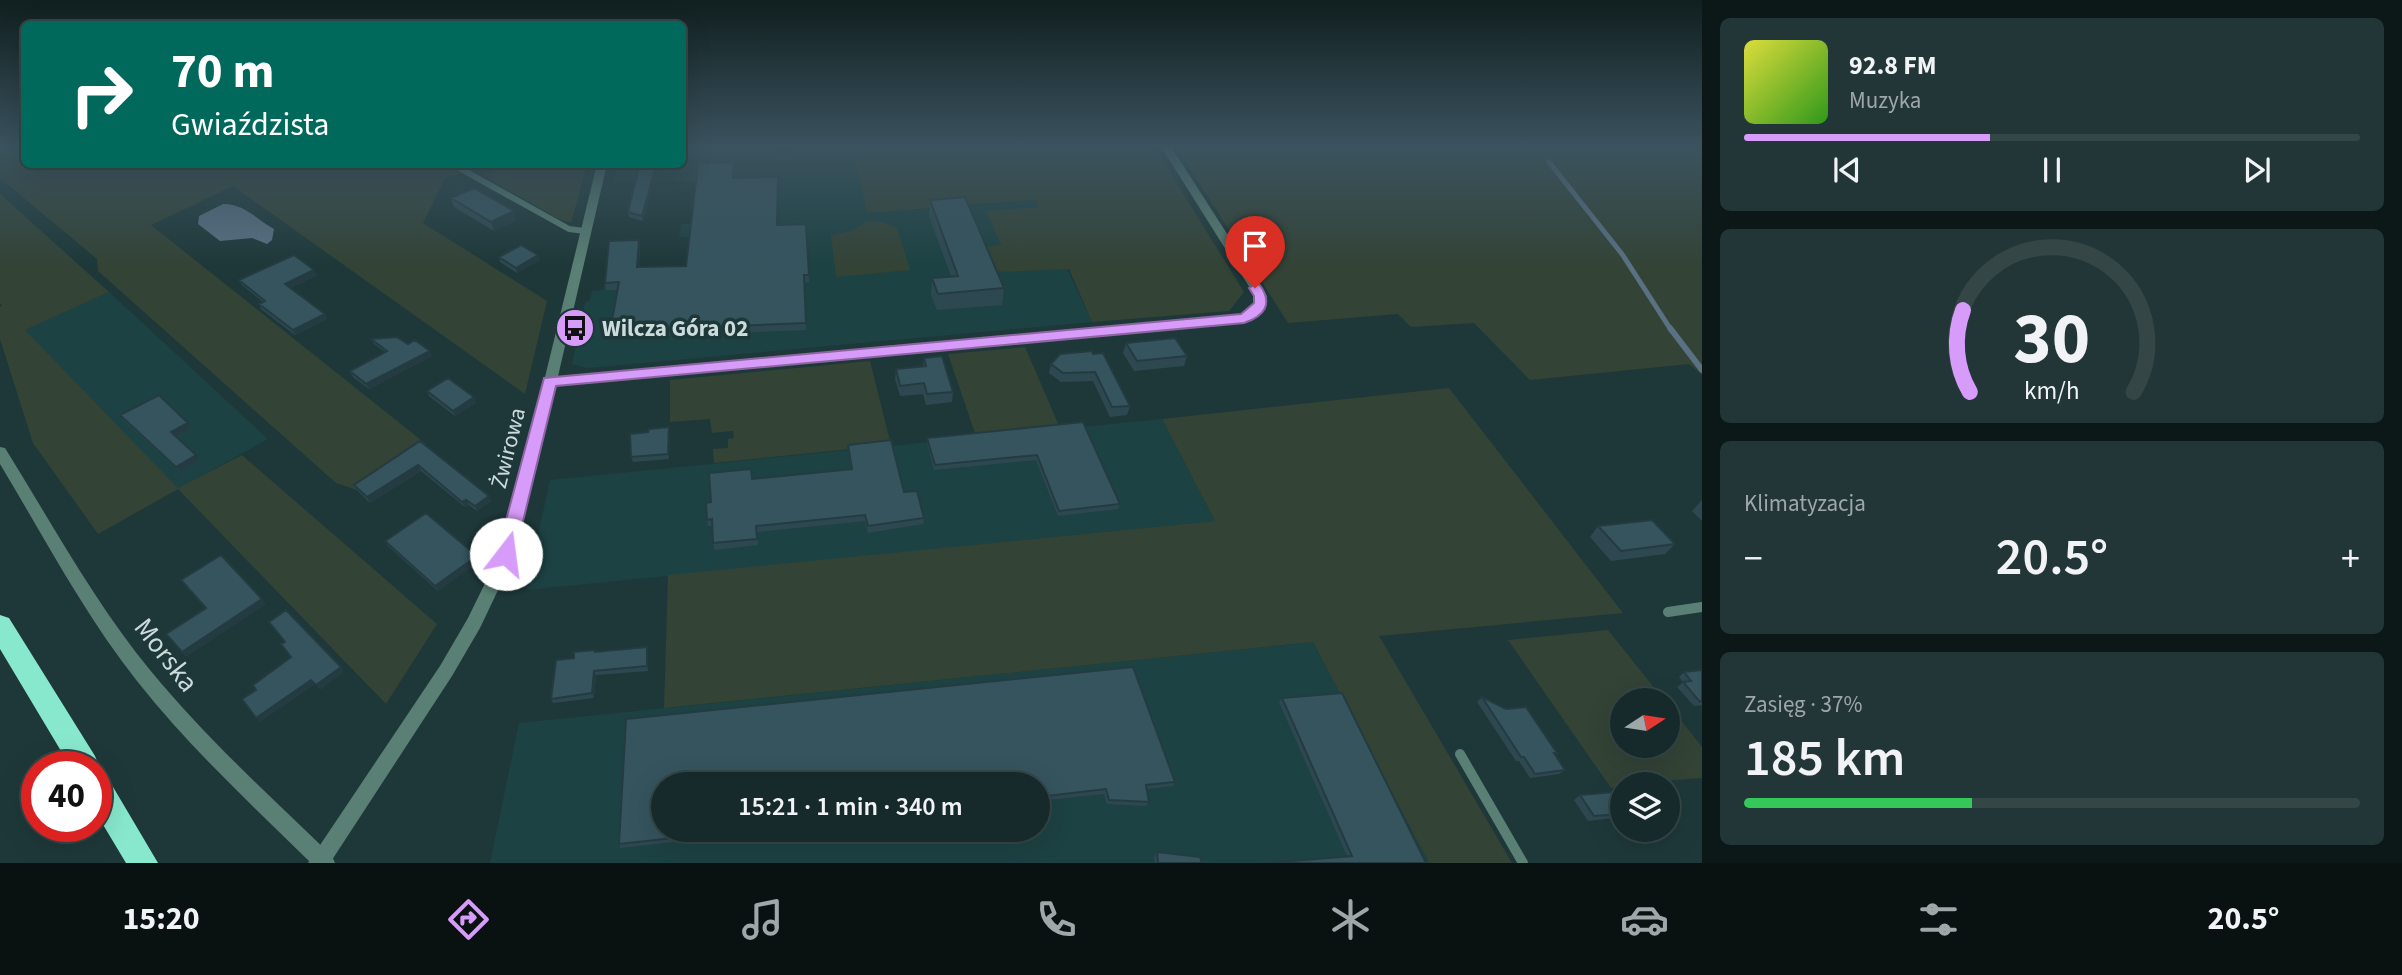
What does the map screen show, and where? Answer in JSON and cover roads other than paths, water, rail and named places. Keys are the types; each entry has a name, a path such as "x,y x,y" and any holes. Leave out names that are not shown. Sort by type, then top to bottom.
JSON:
{"highway":[{"path":"0,626 76,751"},
{"path":"112,811 144,863"}],"street":[{"name":"Żwirowa","path":"322,861 446,671 488,597 506,554 597,185"},
{"path":"550,381 1244,318 1255,312 1261,303 1261,296 1191,185"},
{"name":"Morska","path":"0,452 104,621 143,675 205,746 322,861"}],"lane":[{"path":"490,185 569,229 585,231"},
{"path":"1668,612 1702,607"},
{"path":"1460,754 1523,863"}],"waterway":[{"path":"1567,185 1622,254 1671,330"},
{"path":"1670,328 1702,370"}],"place":[{"name":"Wilcza Góra 02","path":"575,328"}]}
